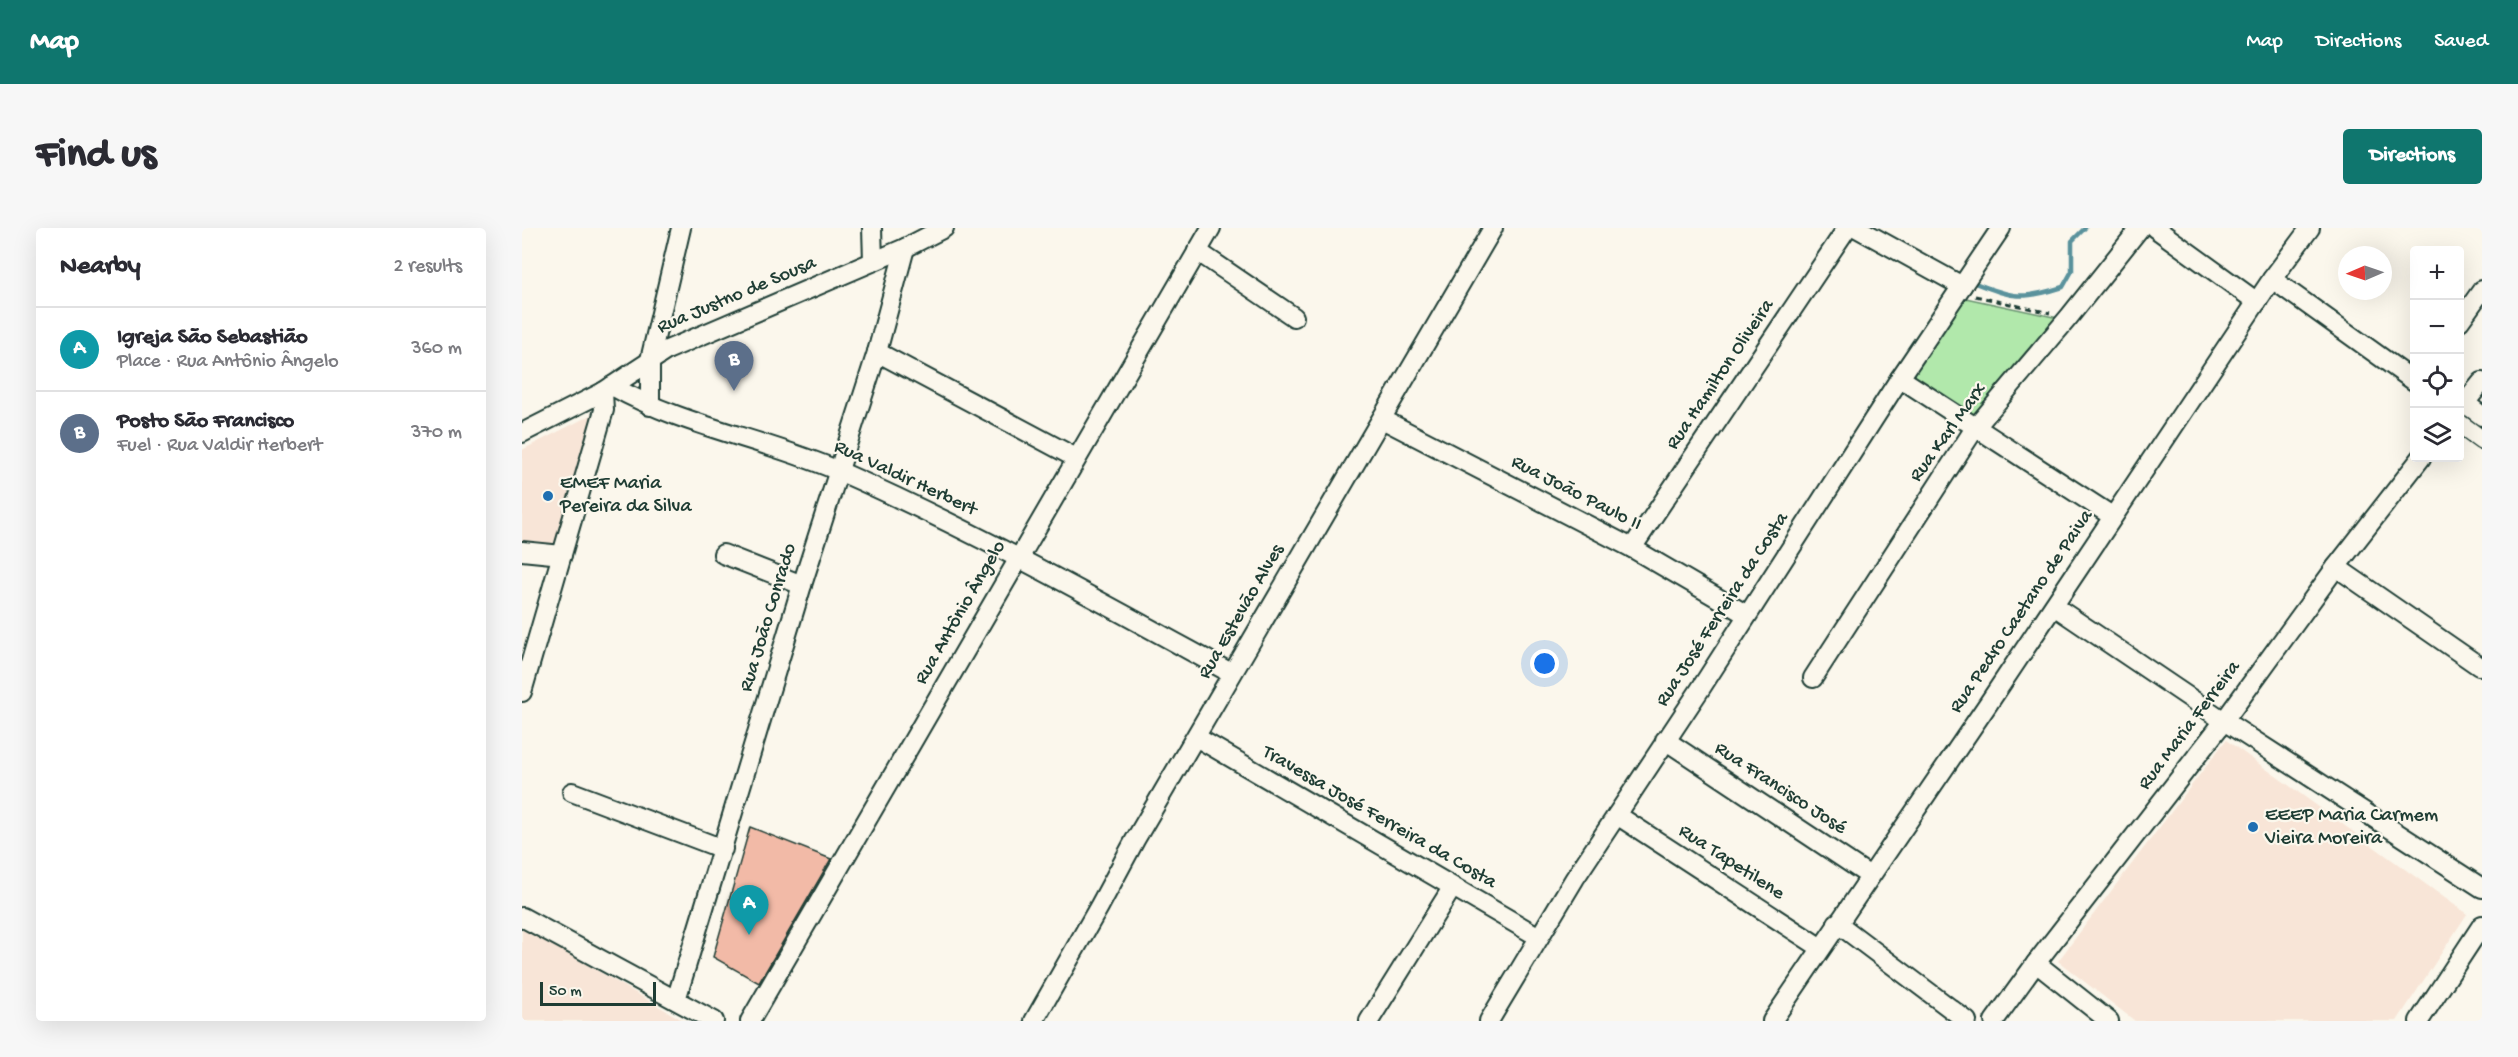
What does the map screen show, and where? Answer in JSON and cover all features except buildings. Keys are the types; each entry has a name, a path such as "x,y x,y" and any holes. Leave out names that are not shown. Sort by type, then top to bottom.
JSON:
{"street":[{"path":"650,406 650,360 681,228"},
{"path":"872,228 873,261"},
{"name":"Rua Justno de Sousa","path":"522,433 608,389 650,360 682,342 905,248 944,228"},
{"name":"Rua Antônio Ângelo","path":"750,1021 1211,228"},
{"name":"Rua Estevão Alves","path":"1034,1021 1231,674 1493,228"},
{"name":"Rua Hamilton Oliveira","path":"1632,548 1847,228"},
{"path":"1857,228 1960,289"},
{"name":"Rua José Ferreira da Costa","path":"1489,1021 1575,878 1900,378 2001,228"},
{"name":"Rua Karl Marx","path":"1813,678 1975,428 2069,317 2140,228"},
{"path":"2155,228 2257,303"},
{"name":"Rua Pedro Caetano de Paiva","path":"1772,1021 2054,606 2272,279 2310,228"},
{"name":"Rua João Conrado","path":"676,1000 802,585 878,352 905,248"},
{"path":"1197,251 1294,317"},
{"path":"2272,279 2410,377"},
{"path":"2464,315 2482,290"},
{"path":"878,352 1076,458"},
{"path":"1900,378 2112,516"},
{"path":"2464,402 2482,382"},
{"path":"522,692 604,410 608,389"},
{"name":"Rua Valdir Herbert","path":"608,389 650,406 839,471 1020,557 1231,674"},
{"path":"2464,407 2482,416"},
{"name":"Rua João Paulo II","path":"1382,418 1632,548 1747,615"},
{"path":"2464,427 2482,440"},
{"name":"Rua Maria Ferreira","path":"1994,1021 2036,963 2224,721 2336,567 2418,462"},
{"path":"522,551 562,555"},
{"path":"723,554 802,585"},
{"path":"2336,567 2479,666"},
{"path":"2054,606 2224,721 2482,888"},
{"name":"Travessa José Ferreira da Costa","path":"1196,737 1539,937"},
{"name":"Rua Francisco José","path":"1665,740 1870,876"},
{"path":"572,792 723,849"},
{"name":"Rua Tapetilene","path":"1617,815 1821,948"},
{"path":"1369,1021 1452,888"},
{"path":"522,917 676,1000 707,1020"},
{"path":"1837,923 1966,1021"},
{"path":"2419,1021 2482,925"},
{"path":"2036,963 2109,1021"}],"path":[{"path":"1960,289 2069,317"}],"shaded area":[{"name":"EMEF Maria Pereira da Silva","path":"591,415 597,421 559,545 522,542 522,450"},
{"name":"EEEP Maria Carmem Vieira Moreira","path":"2226,740 2467,914 2397,1021 2135,1021 2058,961"},
{"path":"522,927 684,1021 522,1021"}],"green space":[{"path":"1961,297 2058,318 1977,415 1967,415 1916,382 1914,365"}],"waterway":[{"path":"1975,283 1999,292 2018,295 2038,294 2063,287 2072,271 2072,241 2085,228"}],"place":[{"name":"Posto São Francisco","path":"734,391"},
{"name":"EMEF Maria Pereira da Silva","path":"548,496"},
{"name":"EEEP Maria Carmem Vieira Moreira","path":"2253,827"},
{"name":"Igreja São Sebastião","path":"749,935"}]}
